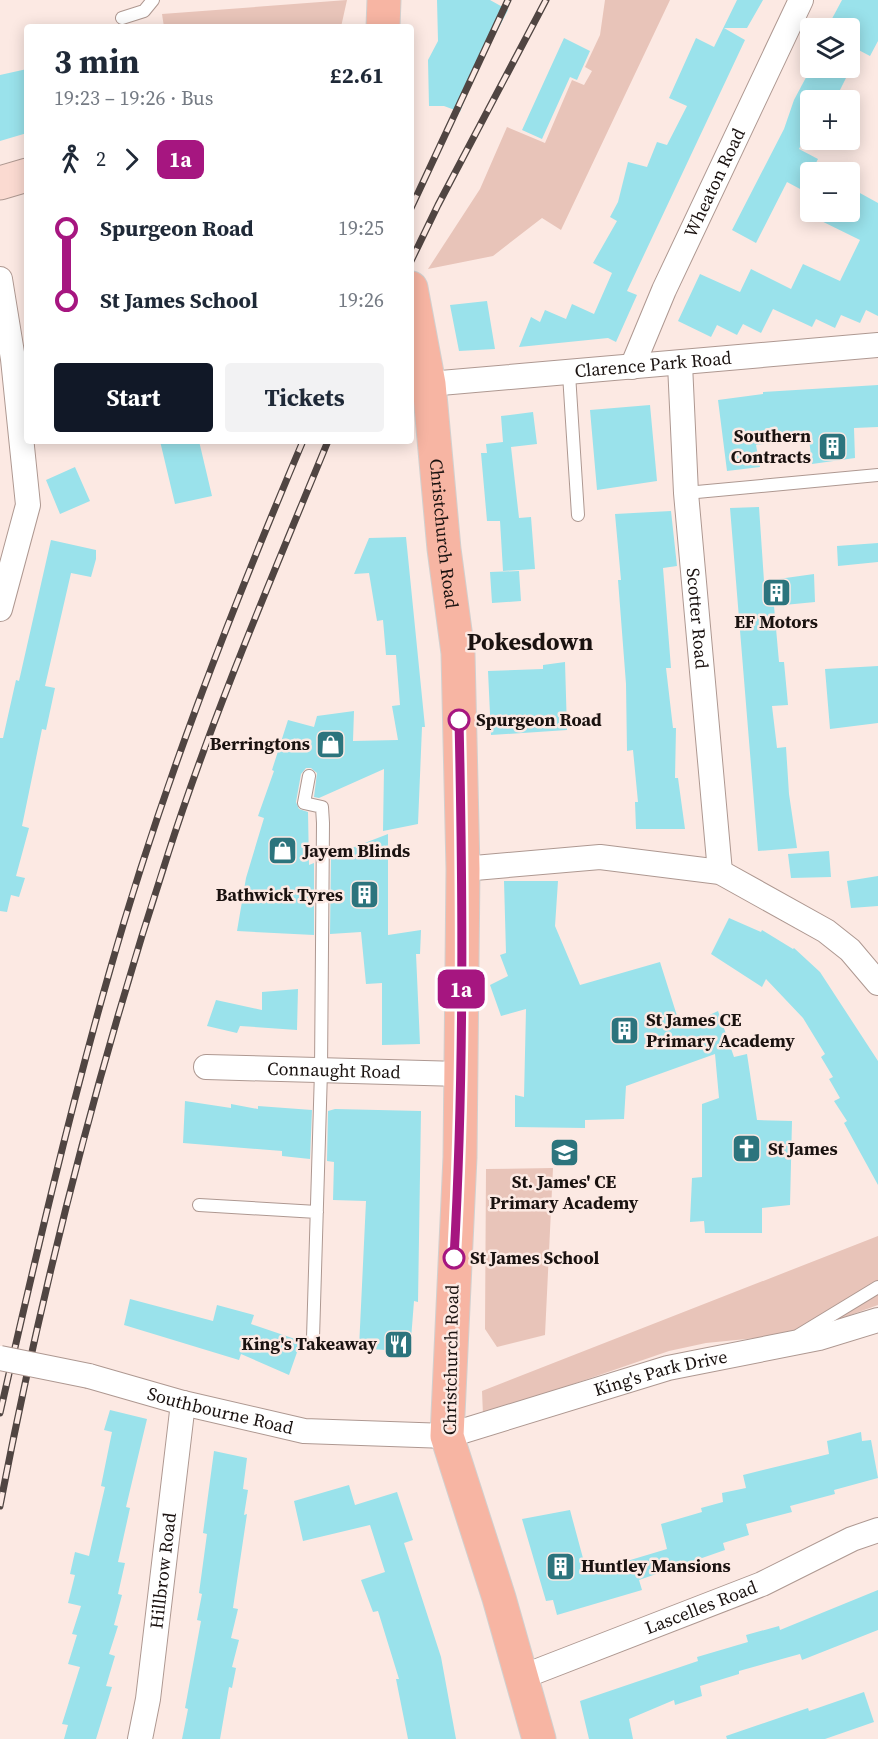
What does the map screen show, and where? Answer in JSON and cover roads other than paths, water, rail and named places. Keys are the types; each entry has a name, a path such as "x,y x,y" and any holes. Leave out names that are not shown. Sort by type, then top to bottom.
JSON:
{"main road":[{"path":"383,24 384,0"},
{"name":"Christchurch Road","path":"414,301 429,384 444,549 458,653 463,869 460,1157 447,1436 539,1739"}],"street":[{"name":"Wheaton Road","path":"632,367 663,290 801,0"},
{"path":"0,183 24,176"},
{"path":"0,279 20,357 24,431"},
{"name":"Clarence Park Road","path":"429,384 570,374 878,345"},
{"name":"Scotter Road","path":"680,364 686,493 720,872"},
{"path":"0,609 28,505 25,444"},
{"path":"463,869 600,857 720,872 826,931 850,950 878,983"},
{"name":"Connaught Road","path":"206,1067 460,1074"},
{"name":"King's Park Drive","path":"447,1436 668,1368 819,1338 878,1320"},
{"name":"Southbourne Road","path":"0,1358 89,1376 183,1403 304,1431 447,1436"},
{"name":"Hillbrow Road","path":"140,1739 148,1699 183,1403"},
{"name":"Lascelles Road","path":"522,1677 762,1584 852,1539 878,1530"}],"lane":[{"path":"122,18 144,11 153,0"},
{"path":"570,374 578,514"},
{"path":"686,493 878,475"},
{"path":"309,776 304,803 322,807 323,824 321,1071 313,1338"},
{"path":"199,1205 317,1212"},
{"path":"782,1345 878,1287"}],"railway":[{"path":"414,202 508,0"},
{"path":"414,255 546,0"},
{"path":"0,1413 66,1135 130,903 198,702 302,444"},
{"path":"0,1506 53,1260 96,1096 143,934 204,750 327,444"}],"place":[{"name":"Southern Contracts","path":"832,446"},
{"name":"EF Motors","path":"776,593"},
{"name":"Spurgeon Road","path":"459,720"},
{"name":"Berringtons","path":"331,744"},
{"name":"Jayem Blinds","path":"282,851"},
{"name":"Bathwick Tyres","path":"364,895"},
{"name":"St James CE Primary Academy","path":"625,1030"},
{"name":"St James","path":"747,1149"},
{"name":"St. James' CE Primary Academy","path":"564,1153"},
{"name":"St James School","path":"454,1258"},
{"name":"King's Takeaway","path":"398,1344"},
{"name":"Huntley Mansions","path":"560,1566"}],"district":[{"name":"Pokesdown","path":"530,642"}]}
